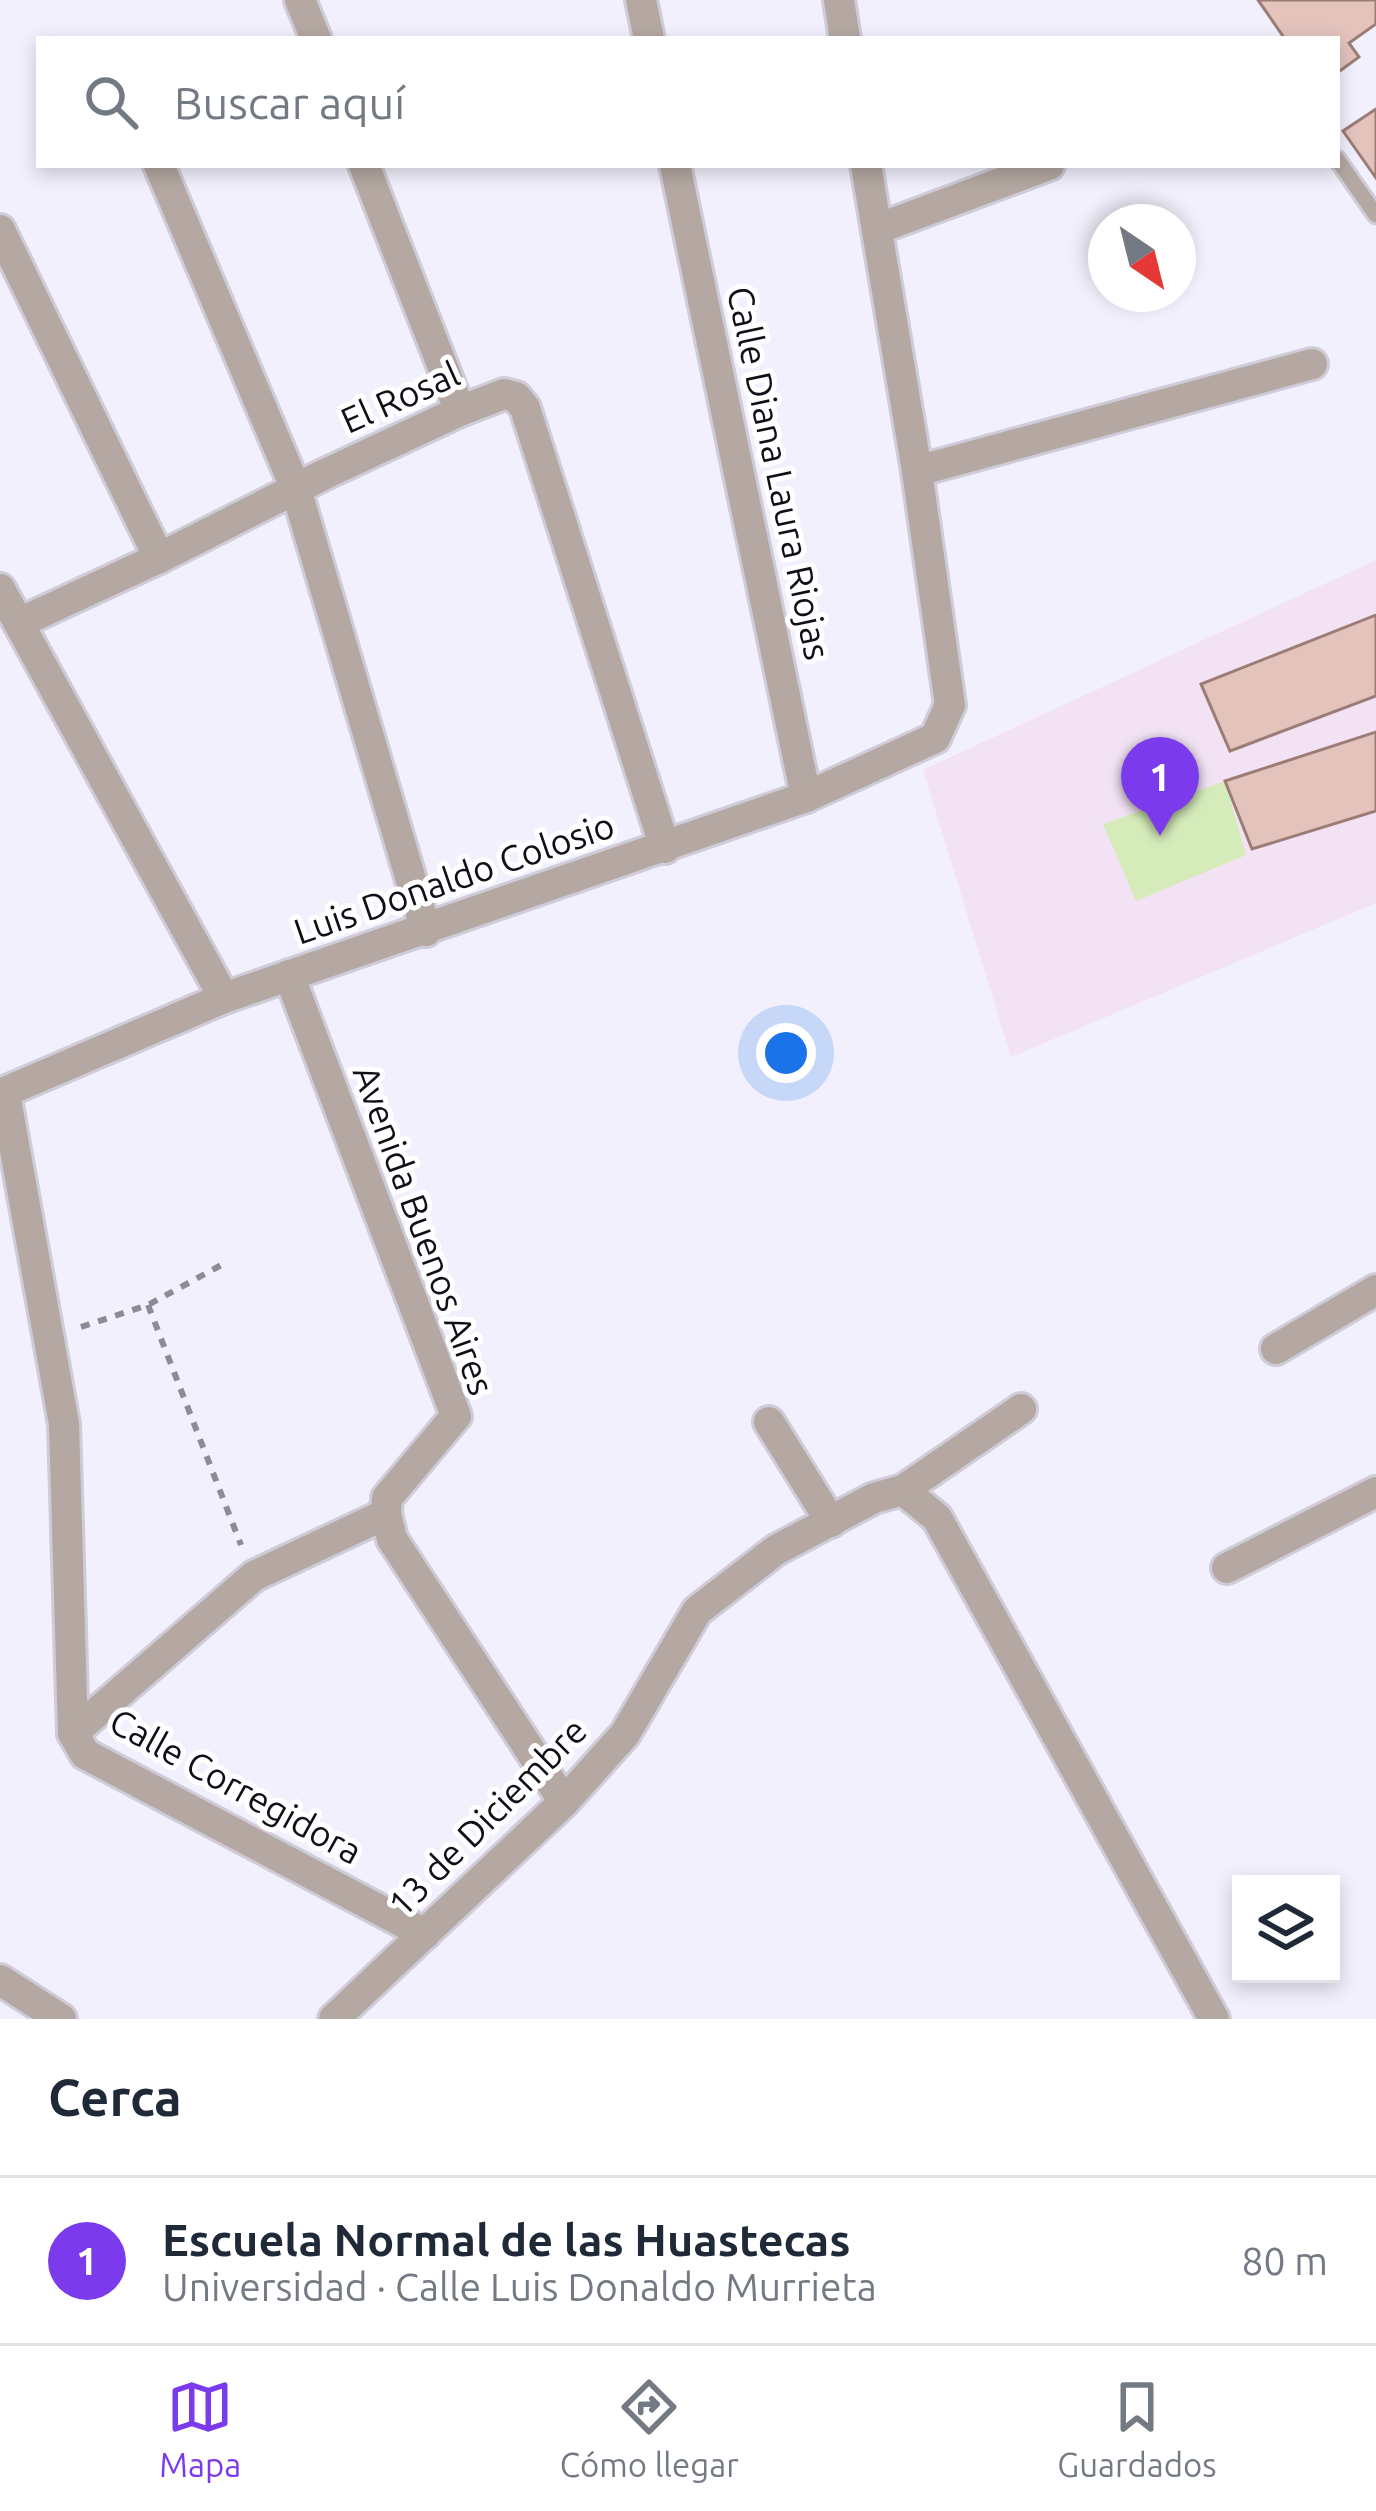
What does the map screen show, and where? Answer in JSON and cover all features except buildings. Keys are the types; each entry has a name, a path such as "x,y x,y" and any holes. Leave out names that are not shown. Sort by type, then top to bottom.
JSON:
{"street":[{"path":"301,0 315,36"},
{"path":"641,0 648,36"},
{"path":"839,0 845,36"},
{"path":"160,168 296,489 426,931"},
{"path":"365,168 460,411"},
{"name":"Calle Diana Laura Riojas","path":"676,168 806,797"},
{"path":"867,168 917,472 1312,364"},
{"path":"877,229 1041,168"},
{"path":"0,230 159,558"},
{"name":"El Rosal","path":"19,623 460,411 504,394 516,397 524,408 665,848"},
{"name":"Luis Donaldo Colosio","path":"3,1094 224,998 806,797 935,739 950,705 917,472"},
{"path":"0,589 224,998"},
{"name":"Avenida Buenos Aires","path":"289,975 456,1416 387,1498 386,1514"},
{"name":"Calle Corregidora","path":"3,1094 64,1424 73,1732 85,1754 425,1934"},
{"path":"1276,1349 1376,1290"},
{"name":"13 de Diciembre","path":"334,2019 564,1802 626,1734 697,1611 776,1550 874,1498 903,1490 1021,1409"},
{"path":"769,1422 831,1522"},
{"path":"903,1490 937,1518 1214,2019"},
{"path":"1227,1568 1376,1492"},
{"path":"73,1732 254,1576 386,1514 392,1539 564,1802"},
{"path":"0,1980 62,2019"}],"lane":[{"path":"1340,163 1376,215"}],"path":[{"path":"48,1338 148,1305 225,1263"},
{"path":"148,1305 254,1576"}],"shaded area":[{"path":"1376,560 1376,903 1011,1057 923,770"}],"green space":[{"path":"1225,781 1246,855 1136,901 1103,824"}],"place":[{"name":"Escuela Normal de las Huastecas","path":"1160,836"}]}
